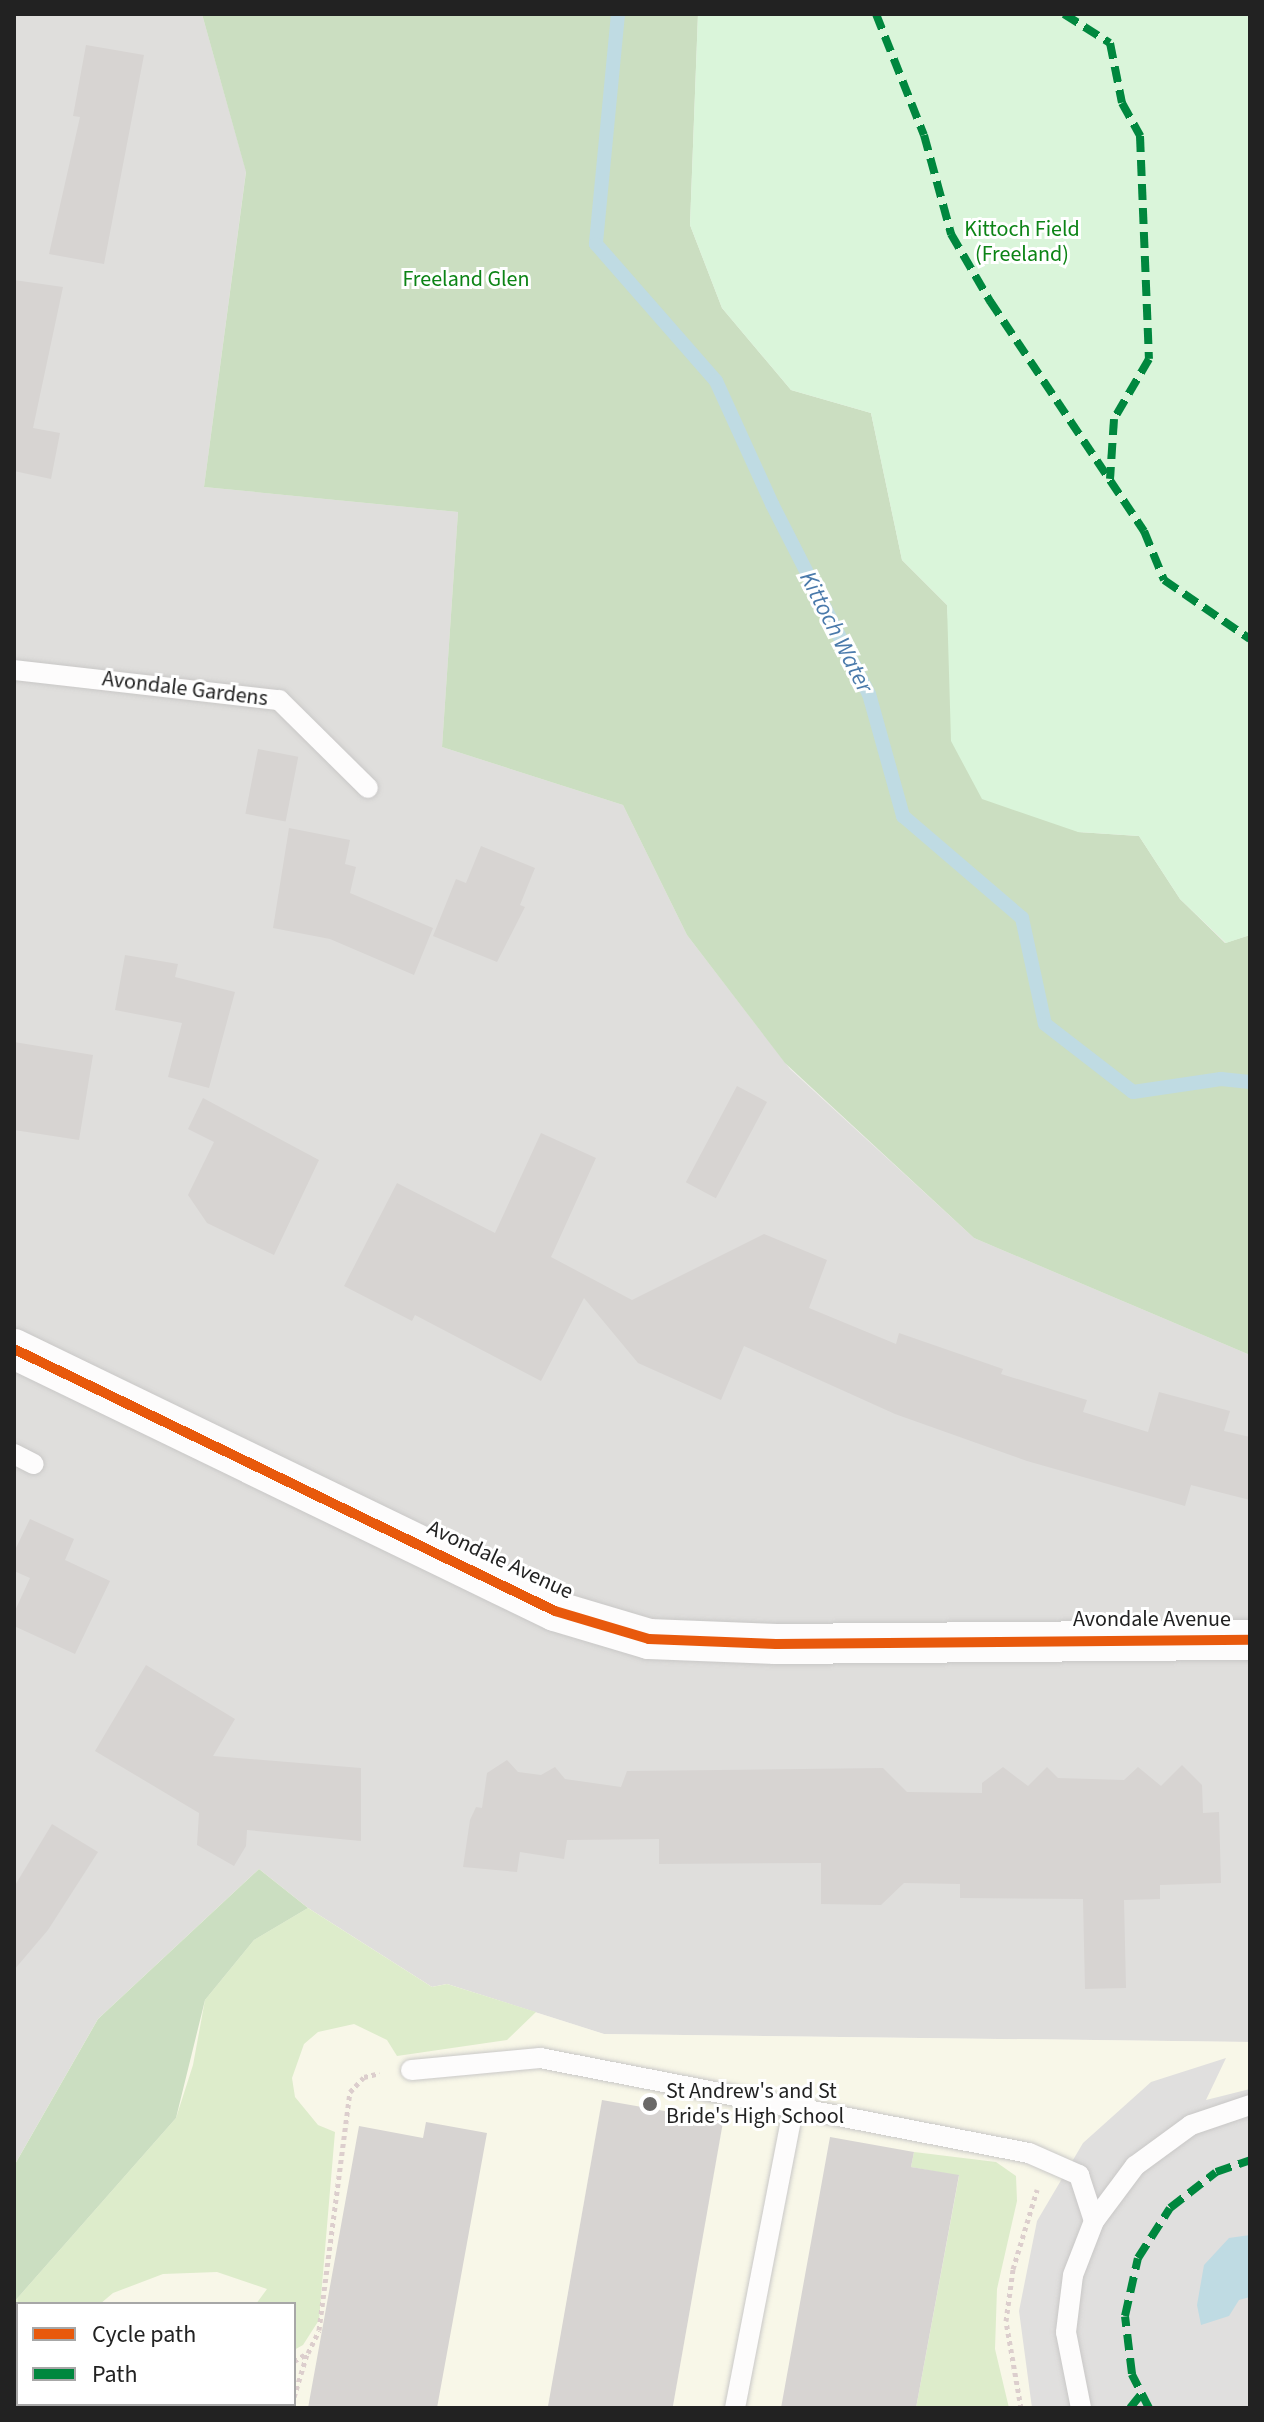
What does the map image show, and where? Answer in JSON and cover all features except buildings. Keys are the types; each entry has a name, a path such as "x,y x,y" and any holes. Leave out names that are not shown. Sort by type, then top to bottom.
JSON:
{"street":[{"name":"Avondale Avenue","path":"14,1349 555,1611 649,1639 776,1644 1250,1640"}],"lane":[{"name":"Avondale Gardens","path":"14,670 279,700 368,788"},
{"path":"14,1454 34,1464"},
{"path":"411,2070 540,2058 1029,2153 1079,2175 1094,2221"},
{"path":"735,2408 794,2105"},
{"path":"1081,2408 1066,2332 1073,2275 1094,2221 1146,2158 1191,2125 1250,2105"}],"path":[{"path":"296,2391 319,2330 350,2092 374,2073 411,2070"},
{"path":"1021,2408 1006,2321 1013,2269 1036,2192 1051,2164"},
{"path":"296,2360 308,2353"}],"shaded area":[{"path":"14,14 202,14 246,171 204,487 458,512 442,747 623,805 687,935 790,1069 974,1238 1250,1355 1250,2042 604,2034 447,1984 432,1987 308,1908 259,1869 98,2019 14,2166"},
{"name":"St Andrew's and St Bride's High School","path":"259,1869 308,1908 432,1987 447,1984 604,2034 1250,2042 1250,2408 14,2408 14,2166 98,2019"},
{"path":"1226,2058 1206,2100 1250,2089 1250,2408 1032,2408 1019,2311 1037,2221 1083,2143 1151,2082"}],"green space":[{"name":"Freeland Glen","path":"202,14 698,14 690,225 722,308 791,390 871,413 902,560 947,605 951,663 1078,832 1139,836 1180,899 1225,943 1250,935 1250,1355 974,1238 785,1063 687,935 623,805 442,747 458,512 204,487 246,172"},
{"name":"Kittoch Field (Freeland)","path":"698,14 1250,14 1250,935 1226,943 1180,899 1139,836 1078,832 982,799 951,741 947,605 902,560 871,413 791,390 722,308 690,225"},
{"path":"259,1869 308,1908 254,1940 205,2000 176,2118 14,2302 14,2166 98,2019"},
{"path":"308,1908 432,1987 447,1984 536,2012 507,2040 397,2056 387,2040 354,2024 318,2032 304,2044 292,2078 295,2097 318,2125 335,2132 319,2320 303,2345 296,2349 296,2302 257,2302 267,2289 217,2272 163,2274 113,2293 102,2302 16,2302 16,2406 28,2406 14,2408 14,2302 176,2118 193,2065 205,2000 254,1940"},
{"path":"914,2152 996,2162 1016,2176 1017,2201 997,2289 995,2349 1009,2408 916,2408 959,2176 911,2167"}],"water":[{"path":"1250,2235 1250,2297 1239,2300 1229,2316 1201,2325 1197,2305 1204,2265 1229,2238"}],"waterway":[{"name":"Kittoch Water","path":"618,14 596,244 716,381 772,504 869,694 903,816 1022,918 1045,1024 1133,1092 1221,1079 1250,1082"}],"marked path":[{"path":"876,14 924,135 951,234 990,301 1144,531 1164,580 1250,639"},
{"path":"1064,14 1110,43 1122,103 1140,136 1149,359 1114,419 1110,479"},
{"path":"1149,2408 1132,2374 1125,2316 1138,2258 1170,2208 1216,2172 1250,2160"},
{"path":"1130,2408 1142,2393"}],"cycle path":[{"path":"14,1349 555,1611 649,1639 776,1644 1250,1640"}],"place":[{"name":"St Andrew's and St Bride's High School","path":"650,2104"}]}
